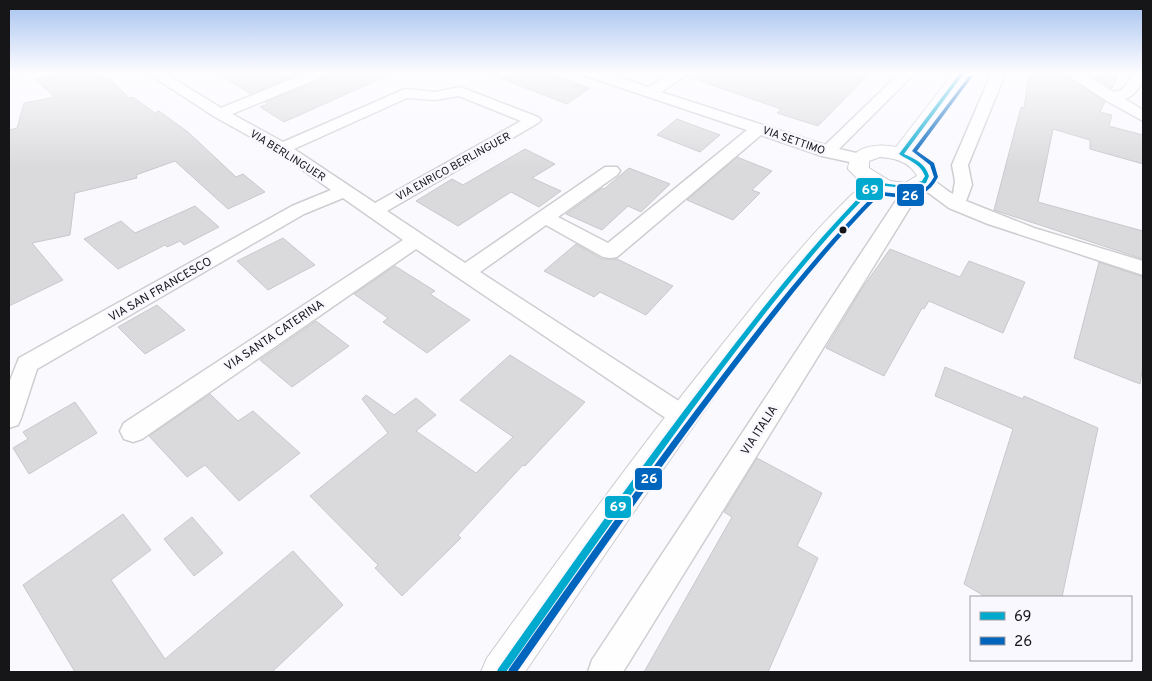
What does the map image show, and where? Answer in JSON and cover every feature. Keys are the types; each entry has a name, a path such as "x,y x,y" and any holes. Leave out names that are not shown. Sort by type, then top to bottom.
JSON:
{"street":[{"name":"VIA BERLINGUER","path":"204,104 282,148 344,191"},
{"path":"220,114 245,104"},
{"name":"VIA ENRICO BERLINGUER","path":"282,148 381,104"},
{"name":"VIA ENRICO BERLINGUER","path":"374,211 533,120 492,104"},
{"name":"VIA SETTIMO","path":"686,104 828,152 859,159"},
{"path":"828,152 876,104"},
{"path":"900,154 939,104"},
{"path":"956,204 961,197 965,182 960,165 986,104"},
{"path":"1122,104 1143,116"},
{"path":"544,217 610,252 760,128"},
{"path":"919,185 928,176 926,170 916,161 900,154 871,152 859,159 857,163 862,174 876,183 894,188 919,185 936,192 956,204 1013,226 1143,268"},
{"path":"466,272 611,171"},
{"path":"501,672 682,416 791,275 851,207 876,183"},
{"name":"VIA ITALIA","path":"604,672 919,185"},
{"path":"344,191 682,416"},
{"name":"VIA SAN FRANCESCO","path":"9,418 27,364 298,210 344,191"},
{"name":"VIA SANTA CATERINA","path":"133,431 416,240"}],"building":[{"path":"24,104 142,104 155,113 159,111 188,132 236,177 243,174 265,192 228,209 175,161 136,175 137,178 75,193 70,235 32,243 63,280 9,306 9,130 17,128"},
{"path":"268,104 325,104 284,122 260,107"},
{"path":"766,104 840,104 818,126 777,113 781,109"},
{"path":"1025,104 1104,104 1100,112 1112,115 1109,126 1143,135 1143,164 1090,149 1090,140 1053,129 1038,202 1143,231 1143,259 994,210 1021,107 1024,108"},
{"path":"677,119 720,135 700,152 657,135"},
{"path":"525,149 555,164 532,178 561,191 539,207 511,192 458,226 416,201 452,179 463,185"},
{"path":"737,157 772,171 752,190 760,193 733,220 687,200"},
{"path":"629,168 670,184 641,212 628,206 602,230 566,214 602,188 604,189"},
{"path":"195,206 219,227 184,245 180,241 167,247 165,245 118,269 84,239 121,221 135,233"},
{"path":"283,238 315,265 268,290 237,261"},
{"path":"576,244 602,259 617,259 673,286 646,315 600,292 594,297 544,271"},
{"path":"890,249 960,277 969,261 1025,282 1003,333 929,301 924,309 922,308 884,376 826,348 861,290"},
{"path":"1099,262 1143,277 1143,365 1140,384 1074,358"},
{"path":"395,266 435,291 430,294 470,320 427,353 383,322 388,318 354,294"},
{"path":"157,305 185,330 145,354 118,327"},
{"path":"316,321 349,346 292,387 260,360"},
{"path":"510,355 585,402 458,535 461,538 402,596 375,568 378,565 310,496 388,433 362,399 366,395 394,415 416,398 436,415 416,431 476,473 513,437 460,400"},
{"path":"945,367 1023,399 1024,396 1098,428 1062,596 984,596 964,584 1013,429 935,396"},
{"path":"210,394 238,421 253,411 300,453 239,501 205,465 187,477 149,436"},
{"path":"75,402 97,433 29,474 13,448 28,439 23,432"},
{"path":"757,458 822,493 797,546 818,558 768,672 644,672 732,517 724,512"},
{"path":"123,514 151,550 111,580 165,659 293,551 343,605 272,672 75,672 23,585"},
{"path":"192,517 223,553 194,576 164,539"}],"transit line":[{"name":"69","path":"501,672 671,434 764,311 817,245 876,183 904,187 924,182 927,176 923,168 917,162 901,154 939,104"},
{"name":"26","path":"512,672 623,514 708,398 805,274 841,232 879,193 903,196 912,195 926,190 932,184 936,177 932,164 914,151 950,104"}]}
